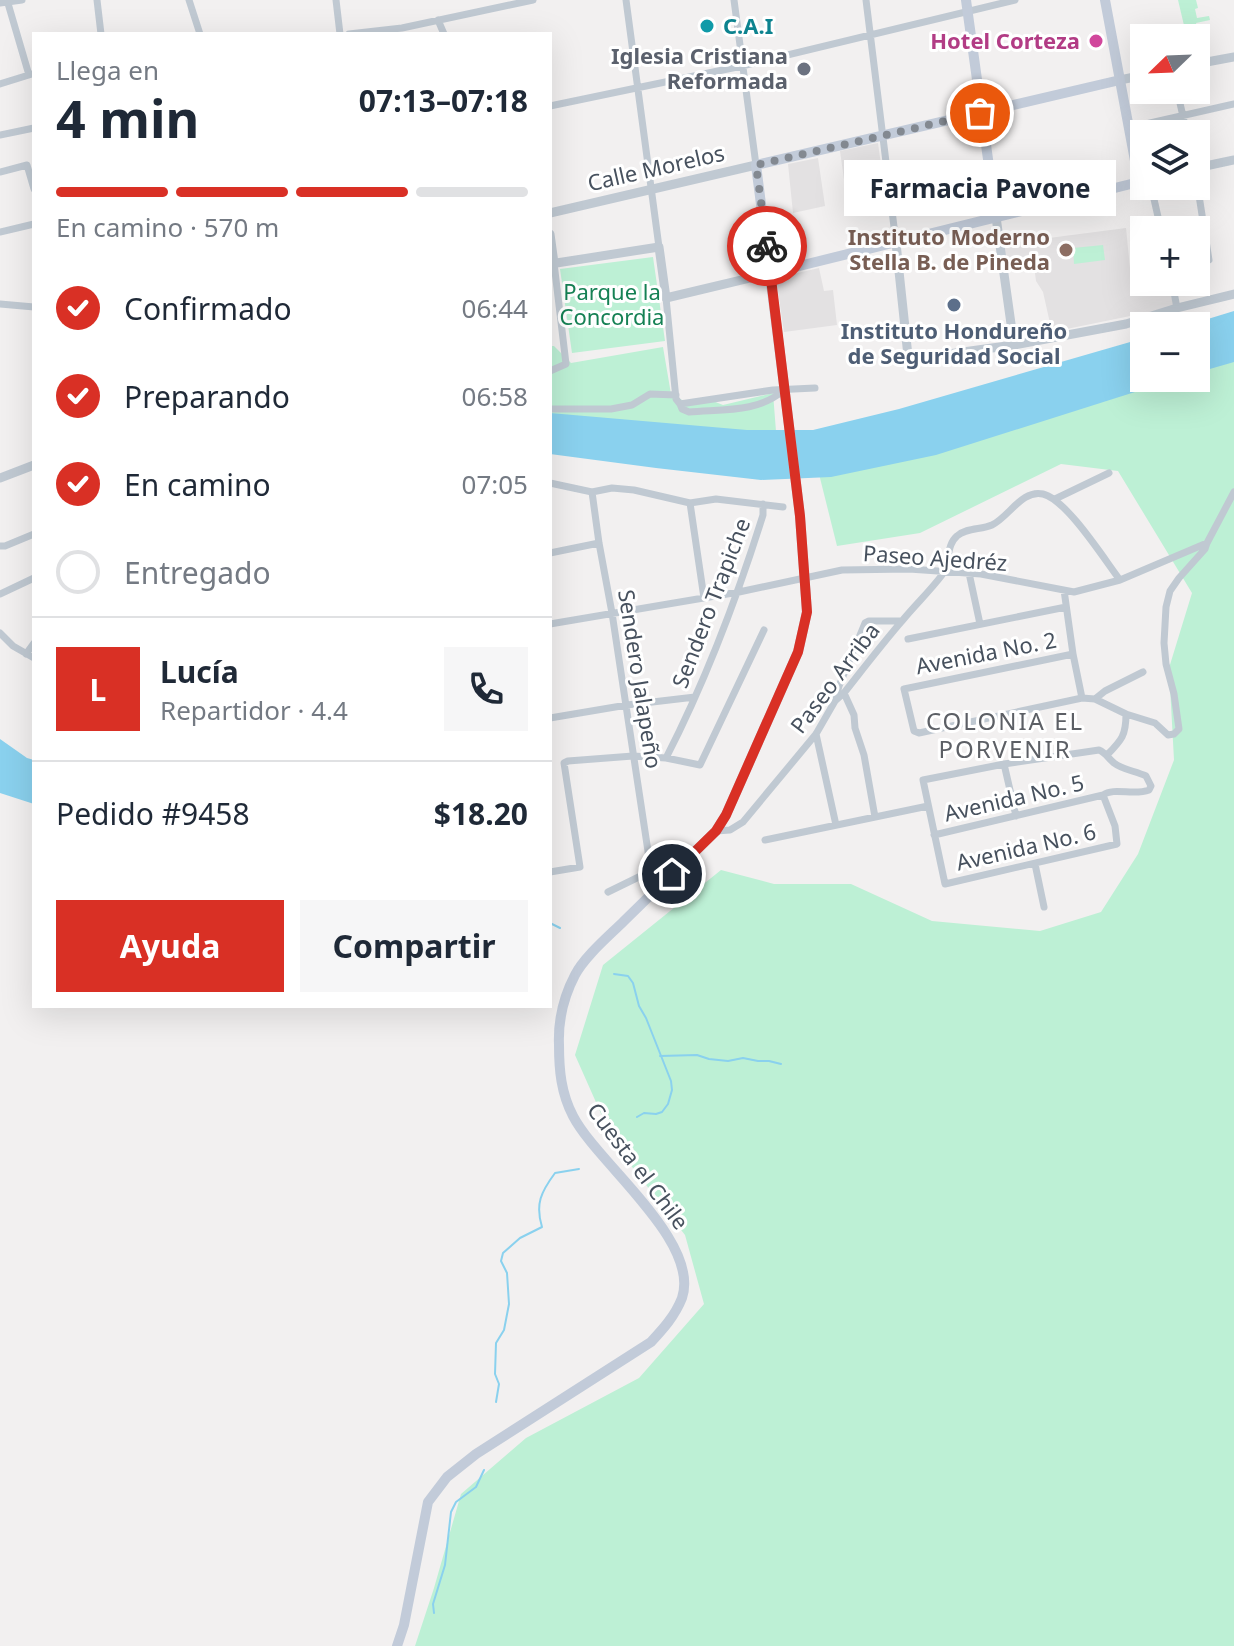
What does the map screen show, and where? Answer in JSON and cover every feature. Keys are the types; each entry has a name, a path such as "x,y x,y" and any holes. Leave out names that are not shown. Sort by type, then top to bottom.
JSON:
{"main road":[{"path":"1105,0 1130,136"},
{"path":"967,5 996,217"},
{"name":"Calle Morelos","path":"756,165 1120,80"},
{"name":"Cuesta el Chile","path":"397,1646 404,1625 428,1502 447,1477 487,1447 651,1342 672,1319 683,1296 683,1274 677,1252 664,1229 574,1118 562,1090 559,1033 563,1003 576,973 612,933 716,831 726,815 798,652 807,612 800,516 756,165"},
{"path":"771,273 1130,184"}],"street":[{"path":"0,84 32,74 5,2 22,0"},
{"path":"97,0 101,32"},
{"path":"189,0 199,32"},
{"path":"336,0 340,32"},
{"path":"367,32 402,28 533,0"},
{"path":"626,0 676,395 682,409 689,412 749,408 769,401 784,390"},
{"path":"734,0 756,165"},
{"path":"866,0 908,356 912,359 1014,345 1126,324 1234,294"},
{"path":"552,106 742,66 870,34 967,5 1015,0"},
{"path":"438,20 443,32"},
{"path":"1210,61 1234,57"},
{"name":"Calle Morelos","path":"1120,80 1130,78"},
{"path":"1180,104 1183,120"},
{"path":"1128,128 1234,104"},
{"path":"0,135 32,128"},
{"path":"1210,165 1234,160"},
{"path":"0,172 27,165 32,182"},
{"name":"Calle Morelos","path":"552,213 756,165"},
{"path":"996,217 1014,345"},
{"path":"0,232 32,224"},
{"path":"552,370 566,364 552,264 659,247"},
{"path":"666,298 771,273"},
{"path":"1175,296 1177,308"},
{"path":"0,304 32,307"},
{"path":"680,404 815,388"},
{"path":"552,409 611,409 632,405 650,394 676,395"},
{"path":"0,478 32,466"},
{"path":"1055,499 1109,473"},
{"path":"552,483 592,492 612,488 634,490 690,503 716,499 783,507"},
{"name":"Sendero Jalapeño","path":"592,492 651,871"},
{"path":"1064,590 1082,698 1095,699 1126,714 1155,723 1168,735 1174,734 1179,729 1166,664 1166,607 1170,591 1205,549 1234,492"},
{"path":"945,572 949,549 956,536 992,525 1022,500 1041,494 1055,499 1067,511 1120,580"},
{"path":"690,503 704,598"},
{"name":"Sendero Trapiche","path":"666,758 739,592 763,515 763,504"},
{"path":"0,546 32,535"},
{"path":"552,553 599,543"},
{"name":"Paseo Ajedréz","path":"552,624 739,592 842,570 909,569 969,573 1074,592 1120,580 1207,543"},
{"name":"Paseo Arriba","path":"716,831 730,830 743,822 816,734 835,701 945,572"},
{"path":"969,573 980,624"},
{"path":"0,594 32,579"},
{"path":"908,639 1066,607"},
{"path":"835,701 865,623 901,621"},
{"path":"552,872 580,867 564,763 633,756 666,758 700,765 764,630"},
{"path":"0,633 13,646 30,656"},
{"name":"Avenida No. 2","path":"1073,654 904,689 914,731 919,733 1082,698"},
{"path":"1095,699 1143,672"},
{"path":"844,693 854,715 864,755 875,817"},
{"path":"552,718 695,697"},
{"path":"934,835 923,780 1099,750 1107,755 1126,730 1126,714"},
{"path":"816,734 836,825"},
{"name":"Avenida No. 5","path":"934,835 1111,791 1137,794 1149,790 1151,786 1146,776 1122,768 1107,755"},
{"path":"1004,764 1016,816"},
{"name":"Avenida No. 6","path":"934,835 945,884 1116,845 1115,826 1103,795"},
{"path":"765,840 928,806"},
{"path":"608,892 692,855"},
{"path":"1035,864 1044,907"}],"shaded area":[{"path":"878,143 887,209 849,215 840,151"},
{"path":"818,158 825,206 793,213 788,164"},
{"path":"1126,228 1130,296 1171,296 1174,307 1130,312 1130,316 1052,332 1043,292 1036,281 1033,258 1005,261 1003,244"},
{"path":"819,268 824,291 833,290 837,325 784,332 776,278"}],"green space":[{"path":"1178,0 1196,0 1197,18 1209,16 1210,20 1184,24"},
{"path":"1103,245 1105,260 1074,264 1073,248"},
{"name":"Parque la Concordia","path":"653,257 665,341 572,353 560,269"},
{"path":"1234,325 1234,1646 415,1646 461,1494 526,1438 639,1378 704,1304 685,1235 615,1145 575,1055 603,965 721,870 774,884 851,884 932,921 1040,931 1101,912 1138,854 1174,760 1169,668 1192,593 1118,471 1061,464 920,533 837,546 816,462 1130,382 1130,392 1210,392 1210,334"},
{"path":"552,346 571,363 663,347 671,394 684,401 708,399 723,405 773,393 777,444 552,420"}],"water":[{"path":"1234,311 1234,362 1210,369 1210,318"},
{"path":"1130,342 1130,392 1135,392 936,455 831,477 761,480 552,454 552,413 747,430 813,430 899,409"},
{"path":"0,739 32,759 32,803 0,793"}],"waterway":[{"path":"552,924 560,928"},
{"path":"614,974 628,976 633,983 639,1006 671,1081 668,1104 662,1112 644,1113 637,1117"},
{"path":"660,1056 697,1055 728,1061 743,1058 781,1064"},
{"path":"496,1402 499,1384 495,1374 496,1343 504,1330 509,1304 507,1273 501,1261 503,1253 520,1238 542,1227 539,1212 541,1198 555,1173 579,1169"},
{"path":"434,1613 433,1604 445,1565 451,1512 456,1502 476,1487 484,1470"}],"way so far":[{"path":"767,246 756,165 980,113"}],"place":[{"name":"C.A.I","path":"707,26"},
{"name":"Hotel Corteza","path":"1096,41"},
{"name":"Iglesia Cristiana Reformada","path":"804,69"},
{"name":"Farmacia Pavone","path":"980,113"},
{"name":"Instituto Moderno Stella B. de Pineda","path":"1066,250"},
{"name":"Instituto Hondureño de Seguridad Social","path":"954,305"}],"district":[{"name":"COLONIA EL PORVENIR","path":"1005,736"}],"route":[{"path":"672,874 716,831 726,815 798,652 807,612 800,516 767,246"}]}
